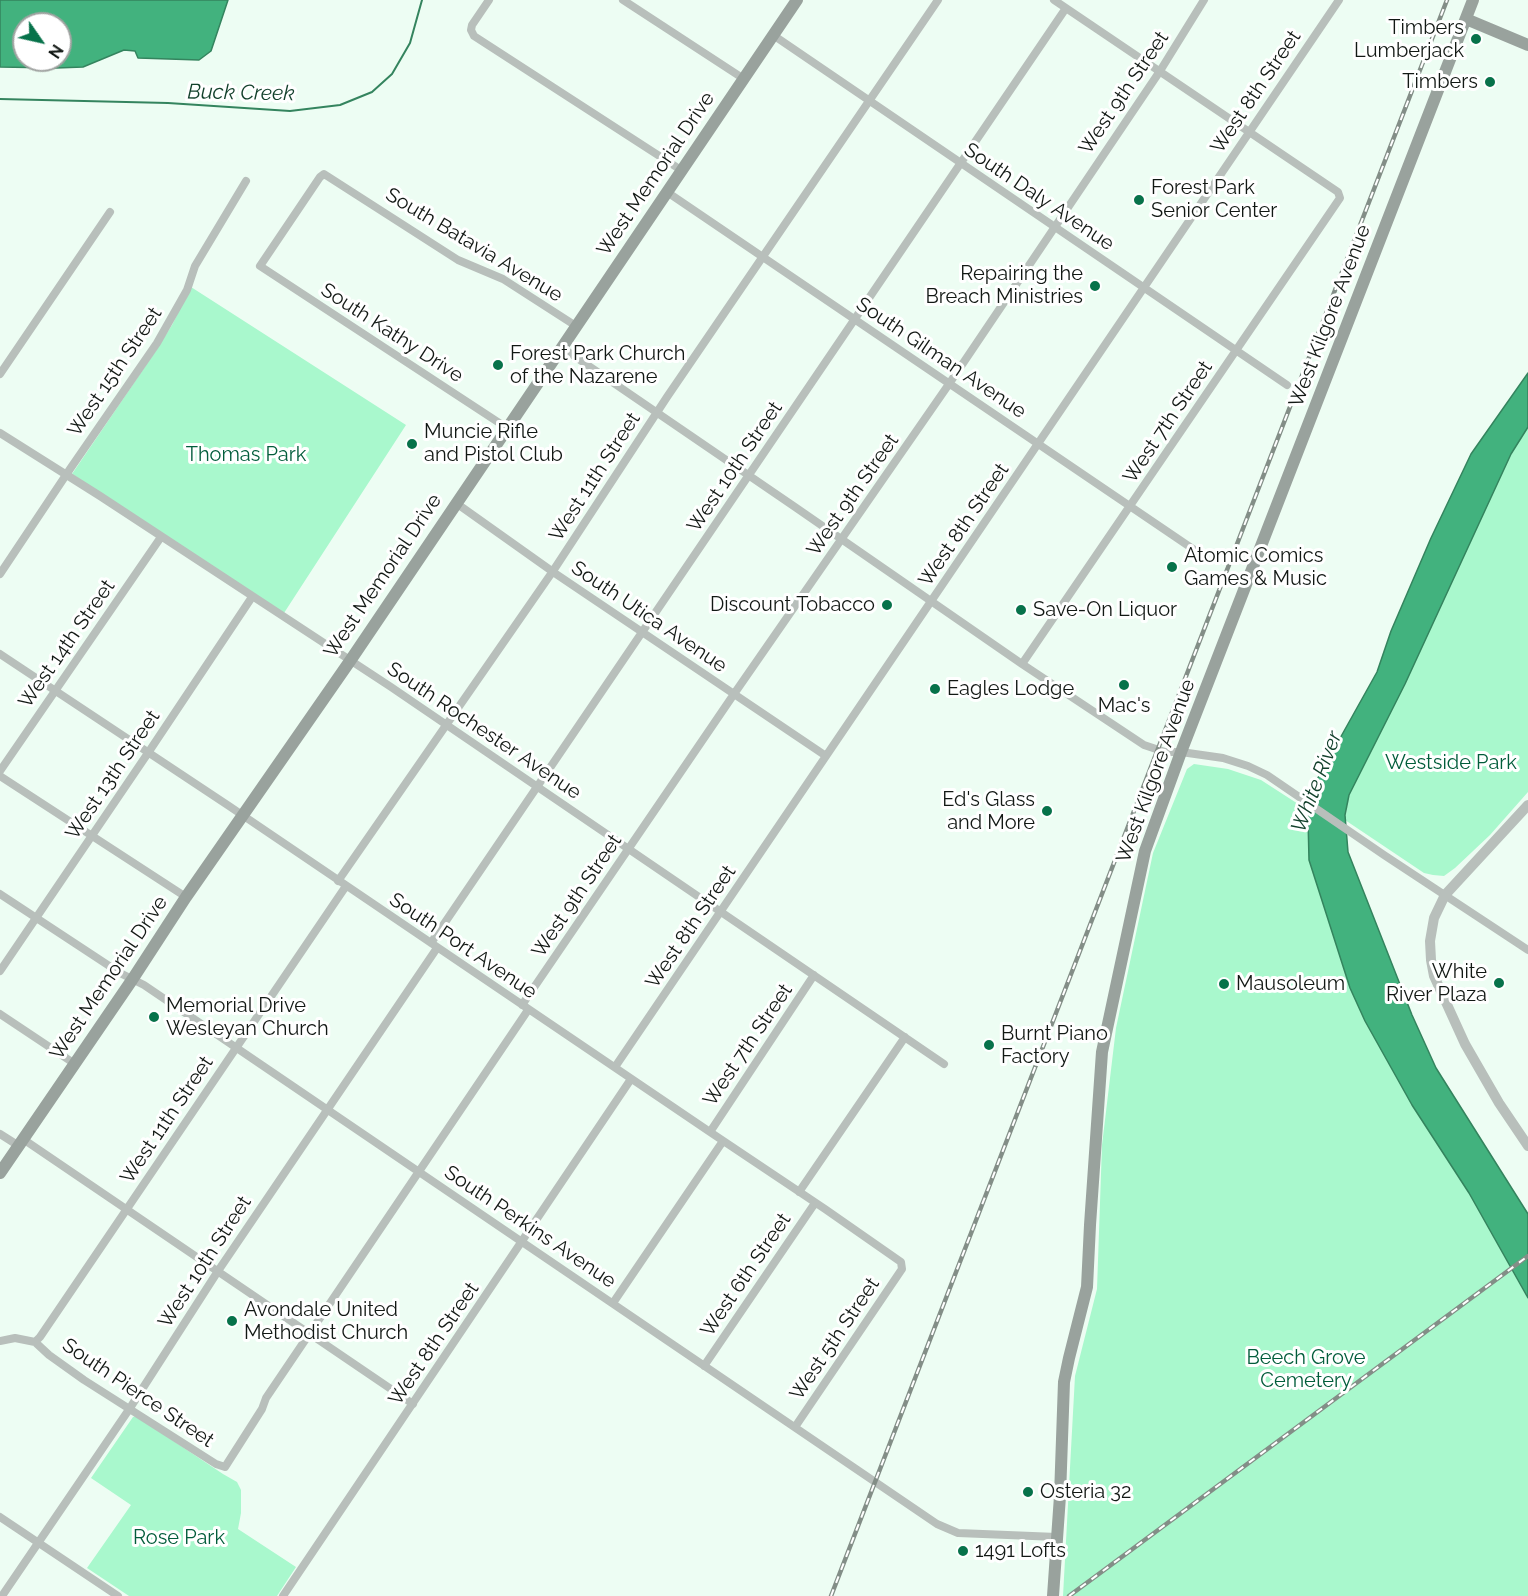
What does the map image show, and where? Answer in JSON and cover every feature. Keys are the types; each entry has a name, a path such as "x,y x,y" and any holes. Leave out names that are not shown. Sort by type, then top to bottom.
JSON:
{"main road":[{"name":"West Memorial Drive","path":"0,1173 797,0"},
{"name":"West Kilgore Avenue","path":"1053,1596 1064,1382 1087,1287 1102,1053 1145,851 1181,752 1473,0"},
{"path":"1466,19 1528,45"}],"street":[{"path":"489,0 472,24 471,30 474,36 681,170"},
{"path":"623,0 744,79"},
{"name":"West 11th Street","path":"36,1342 236,1048 446,726 938,0"},
{"path":"1054,0 1249,133"},
{"name":"West 9th Street","path":"225,1467 262,1409 266,1398 418,1171 628,849 949,384 1160,71 1204,0"},
{"name":"West 8th Street","path":"615,1067 1338,0"},
{"name":"West 10th Street","path":"2,1596 130,1408 218,1271 327,1110 536,787 1066,8"},
{"name":"South Daly Avenue","path":"773,35 1287,385"},
{"name":"West 7th Street","path":"1022,664 1340,198 1338,192 1249,133"},
{"name":"South Kathy Drive","path":"324,174 260,266 507,428"},
{"name":"South Batavia Avenue","path":"324,174 458,260 497,275 576,326"},
{"name":"West 15th Street","path":"0,574 157,343 187,290 195,266 246,181"},
{"name":"South Gilman Avenue","path":"667,192 1196,551"},
{"path":"0,374 111,212"},
{"path":"561,347 1022,664 1144,745 1158,750 1232,760 1279,782 1528,950"},
{"name":"South Rochester Avenue","path":"0,433 350,661 944,1064"},
{"name":"South Utica Avenue","path":"456,503 826,756"},
{"name":"West 14th Street","path":"0,771 161,537"},
{"name":"West 13th Street","path":"0,971 252,597"},
{"name":"South Port Avenue","path":"0,654 799,1192 901,1262 902,1269"},
{"path":"0,776 186,897"},
{"path":"1528,805 1445,895 1431,930 1431,960 1434,976 1488,1086 1528,1146"},
{"name":"South Perkins Avenue","path":"0,894 120,973 143,985 942,1527 953,1532 1057,1537"},
{"name":"West 7th Street","path":"710,1132 814,975"},
{"path":"0,1014 75,1064"},
{"name":"West 6th Street","path":"799,1192 905,1037"},
{"name":"West 8th Street","path":"283,1596 632,1080"},
{"path":"0,1134 21,1143 127,1209 413,1404"},
{"path":"613,1303 723,1141"},
{"name":"West 6th Street","path":"704,1366 815,1203"},
{"name":"West 5th Street","path":"795,1427 902,1269"},
{"path":"0,1341 15,1338 36,1342"},
{"name":"South Pierce Street","path":"36,1342 84,1380 216,1464 225,1467"},
{"path":"0,1517 118,1596"}],"green space":[{"name":"Thomas Park","path":"191,287 406,425 284,613 72,474 155,352"},
{"name":"Westside Park","path":"1528,427 1528,792 1490,835 1455,868 1444,876 1424,873 1345,820 1349,795 1405,684 1511,454"},
{"name":"Beech Grove Cemetery","path":"1194,764 1228,769 1261,780 1309,811 1309,860 1411,1101 1469,1193 1528,1299 1528,1596 1063,1596 1075,1376 1097,1289 1102,1145 1116,1028 1153,853 1187,769"},
{"name":"Rose Park","path":"136,1416 237,1482 241,1490 238,1529 296,1567 277,1596 129,1596 87,1568 131,1505 91,1478 133,1417"}],"water":[{"path":"0,0 228,0 211,51 199,60 138,58 135,51 124,50 83,67 72,67 72,12 12,12 12,67 0,67"},
{"name":"White River","path":"1528,373 1528,427 1511,454 1405,684 1349,795 1345,815 1348,852 1412,1015 1436,1068 1528,1214 1528,1298 1469,1193 1412,1105 1365,1021 1350,988 1309,860 1308,818 1315,783 1377,672 1391,631 1431,538 1471,454"}],"waterway":[{"name":"Buck Creek","path":"0,99 168,103 290,111 340,105 372,92 392,74 410,43 422,0"}],"railway":[{"path":"831,1596 1447,0"},
{"path":"1069,1596 1528,1256"}],"place":[{"name":"Timbers Lumberjack","path":"1476,39"},
{"name":"Timbers","path":"1490,82"},
{"name":"Forest Park Senior Center","path":"1139,200"},
{"name":"Repairing the Breach Ministries","path":"1095,286"},
{"name":"Forest Park Church of the Nazarene","path":"498,365"},
{"name":"Muncie Rifle and Pistol Club","path":"412,444"},
{"name":"Atomic Comics Games & Music","path":"1172,567"},
{"name":"Discount Tobacco","path":"887,605"},
{"name":"Save-On Liquor","path":"1021,610"},
{"name":"Mac's","path":"1124,685"},
{"name":"Eagles Lodge","path":"935,689"},
{"name":"Ed's Glass and More","path":"1047,811"},
{"name":"White River Plaza","path":"1499,983"},
{"name":"Mausoleum","path":"1224,984"},
{"name":"Memorial Drive Wesleyan Church","path":"154,1017"},
{"name":"Burnt Piano Factory","path":"989,1045"},
{"name":"Avondale United Methodist Church","path":"232,1321"},
{"name":"Osteria 32","path":"1028,1492"},
{"name":"1491 Lofts","path":"963,1551"}]}
